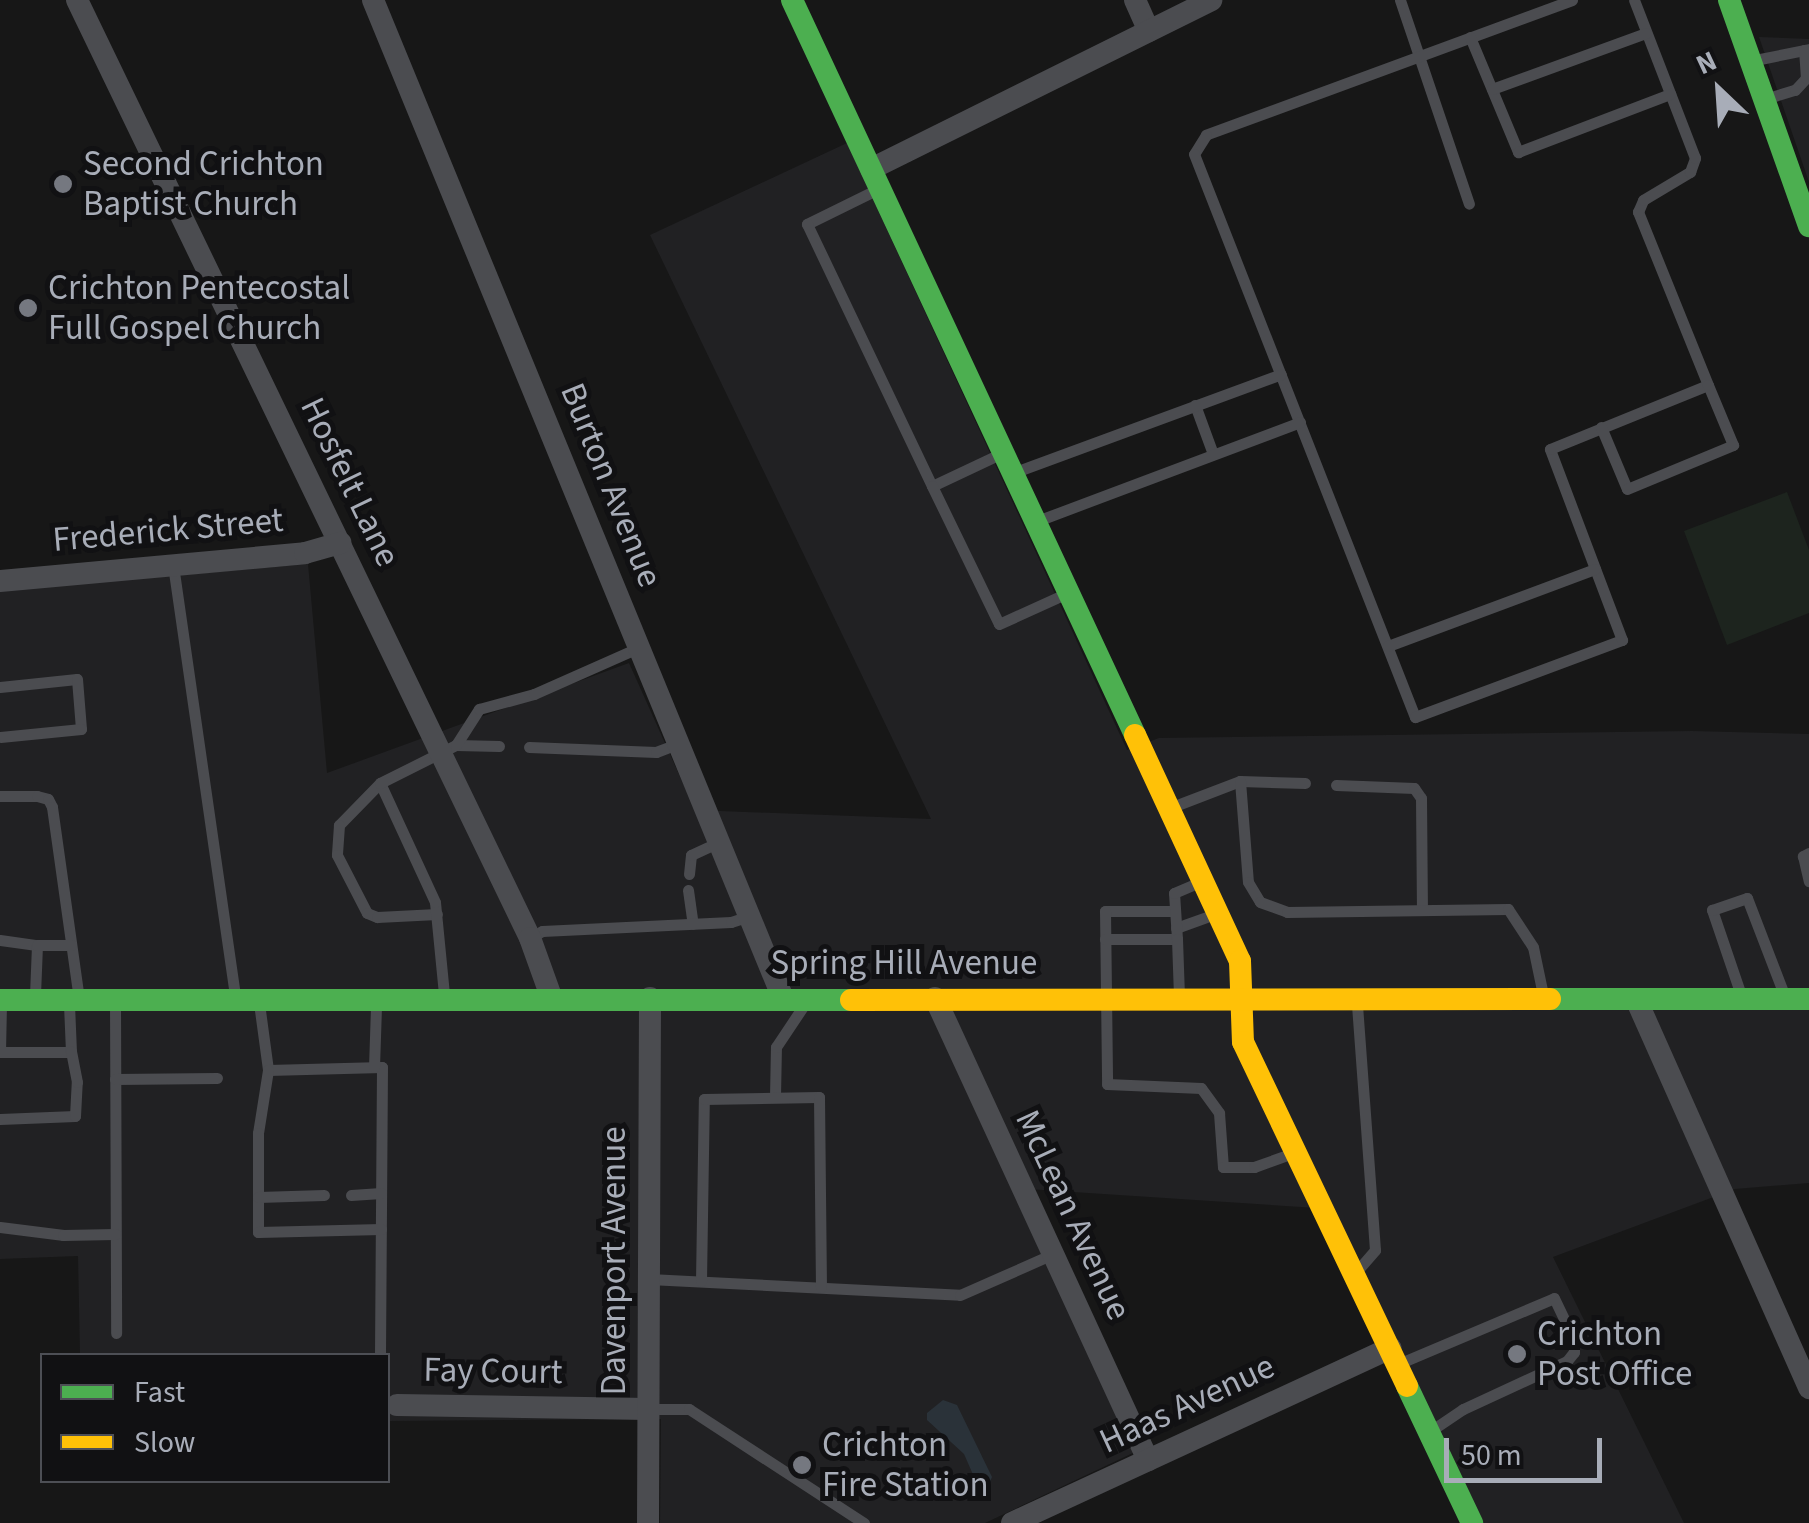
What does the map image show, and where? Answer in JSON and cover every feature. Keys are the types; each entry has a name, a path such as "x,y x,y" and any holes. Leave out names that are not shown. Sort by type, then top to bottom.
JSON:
{"street":[{"name":"Hosfelt Lane","path":"77,0 341,542 448,748 530,938 552,999"},
{"name":"Burton Avenue","path":"373,0 783,998"},
{"path":"792,0 1240,961 1244,1042 1472,1523"},
{"path":"1135,0 1150,31"},
{"path":"876,179 1211,0"},
{"path":"1729,0 1809,226"},
{"name":"Frederick Street","path":"0,581 305,553 341,542"},
{"name":"Davenport Avenue","path":"648,1523 650,998"},
{"name":"McLean Avenue","path":"935,998 1148,1460"},
{"path":"1636,999 1809,1388"},
{"name":"Spring Hill Avenue","path":"0,1000 1809,999"},
{"name":"Haas Avenue","path":"1012,1523 1148,1460 1395,1356"},
{"name":"Fay Court","path":"392,1400 648,1408"}],"lane":[{"path":"1400,0 1469,204"},
{"path":"1572,0 1206,135 1194,154 1416,718 1622,640 1550,449 1708,385"},
{"path":"1601,427 1626,488 1733,445 1638,212 1642,200 1690,172 1695,158 1634,0"},
{"path":"1492,90 1646,33"},
{"path":"1470,36 1518,152 1670,94"},
{"path":"1750,61 1807,49 1806,78 1798,87 1764,99"},
{"path":"1798,87 1809,96"},
{"path":"876,179 807,224 999,624 1069,593"},
{"path":"932,486 1195,405 1281,374"},
{"path":"1195,405 1214,454"},
{"path":"1036,522 1300,422"},
{"path":"174,565 247,999 268,1070 258,1133 258,1232 380,1229"},
{"path":"1388,646 1595,569"},
{"path":"437,914 376,917 367,913 338,855 335,839 340,826 380,783 448,748 479,708 534,694 640,647"},
{"path":"0,687 77,679 81,730 0,738"},
{"path":"529,747 656,752 679,743"},
{"path":"448,748 499,746"},
{"path":"1240,781 1248,882 1260,902 1287,912 1508,909 1533,946 1544,999"},
{"path":"1169,808 1240,781 1305,783"},
{"path":"380,783 437,914 444,999"},
{"path":"1336,784 1414,788 1420,798 1422,910"},
{"path":"0,796 37,796 48,799 52,807 72,944 71,1052 77,1082 75,1116 0,1119"},
{"path":"689,874 691,854 719,842"},
{"path":"1809,854 1802,856 1809,881"},
{"path":"1179,998 1174,893 1203,881"},
{"path":"688,890 693,924"},
{"path":"1742,999 1712,910 1747,898 1785,999"},
{"path":"1175,911 1105,912 1107,1084 1201,1088 1218,1112 1224,1167 1254,1168 1296,1152"},
{"path":"1105,939 1176,933 1218,913"},
{"path":"530,938 542,931 693,924 750,916"},
{"path":"0,940 72,944"},
{"path":"35,999 37,945"},
{"path":"775,1097 776,1047 810,998"},
{"path":"1354,1274 1375,1250 1356,998"},
{"path":"116,999 116,1333"},
{"path":"374,1067 376,999"},
{"path":"0,1000 0,1053 71,1052"},
{"path":"268,1070 382,1067 380,1353"},
{"path":"116,1078 218,1078"},
{"path":"701,1281 704,1099 819,1096 821,1287"},
{"path":"351,1194 381,1193"},
{"path":"258,1197 324,1195"},
{"path":"0,1227 64,1235 116,1234"},
{"path":"649,1279 960,1295 1053,1254"},
{"path":"1395,1356 1554,1298 1574,1340 1574,1352 1567,1360 1463,1409 1430,1431"},
{"path":"648,1408 689,1408 864,1523"}],"shaded area":[{"path":"1759,37 1809,39 1809,182"},
{"path":"847,143 1127,750 1159,738 1692,731 1809,734 1809,1183 1735,1189 1553,1257 1684,1523 1483,1523 1332,1209 1014,1188 1133,1453 985,1523 660,1523 661,1419 390,1421 390,1353 80,1353 78,1256 0,1259 0,591 308,564 327,773 629,663 695,810 931,819 650,235"},
{"path":"1787,492 1809,550 1809,613 1727,645 1684,531"},
{"path":"943,1400 957,1405 992,1477 988,1487 978,1486 964,1454 927,1420 927,1413"}],"traffic: fast":[{"path":"792,0 1135,735"},
{"path":"1729,0 1809,226"},
{"path":"1550,999 1809,999"},
{"path":"0,1000 851,1000"},
{"path":"1407,1386 1472,1523"}],"traffic: slow":[{"path":"1135,735 1240,961 1243,1042 1407,1386"},
{"path":"851,1000 1550,999"}],"place":[{"name":"Second Crichton Baptist Church","path":"63,184"},
{"name":"Crichton Pentecostal Full Gospel Church","path":"28,308"},
{"name":"Crichton Post Office","path":"1517,1354"},
{"name":"Crichton Fire Station","path":"802,1465"}]}
